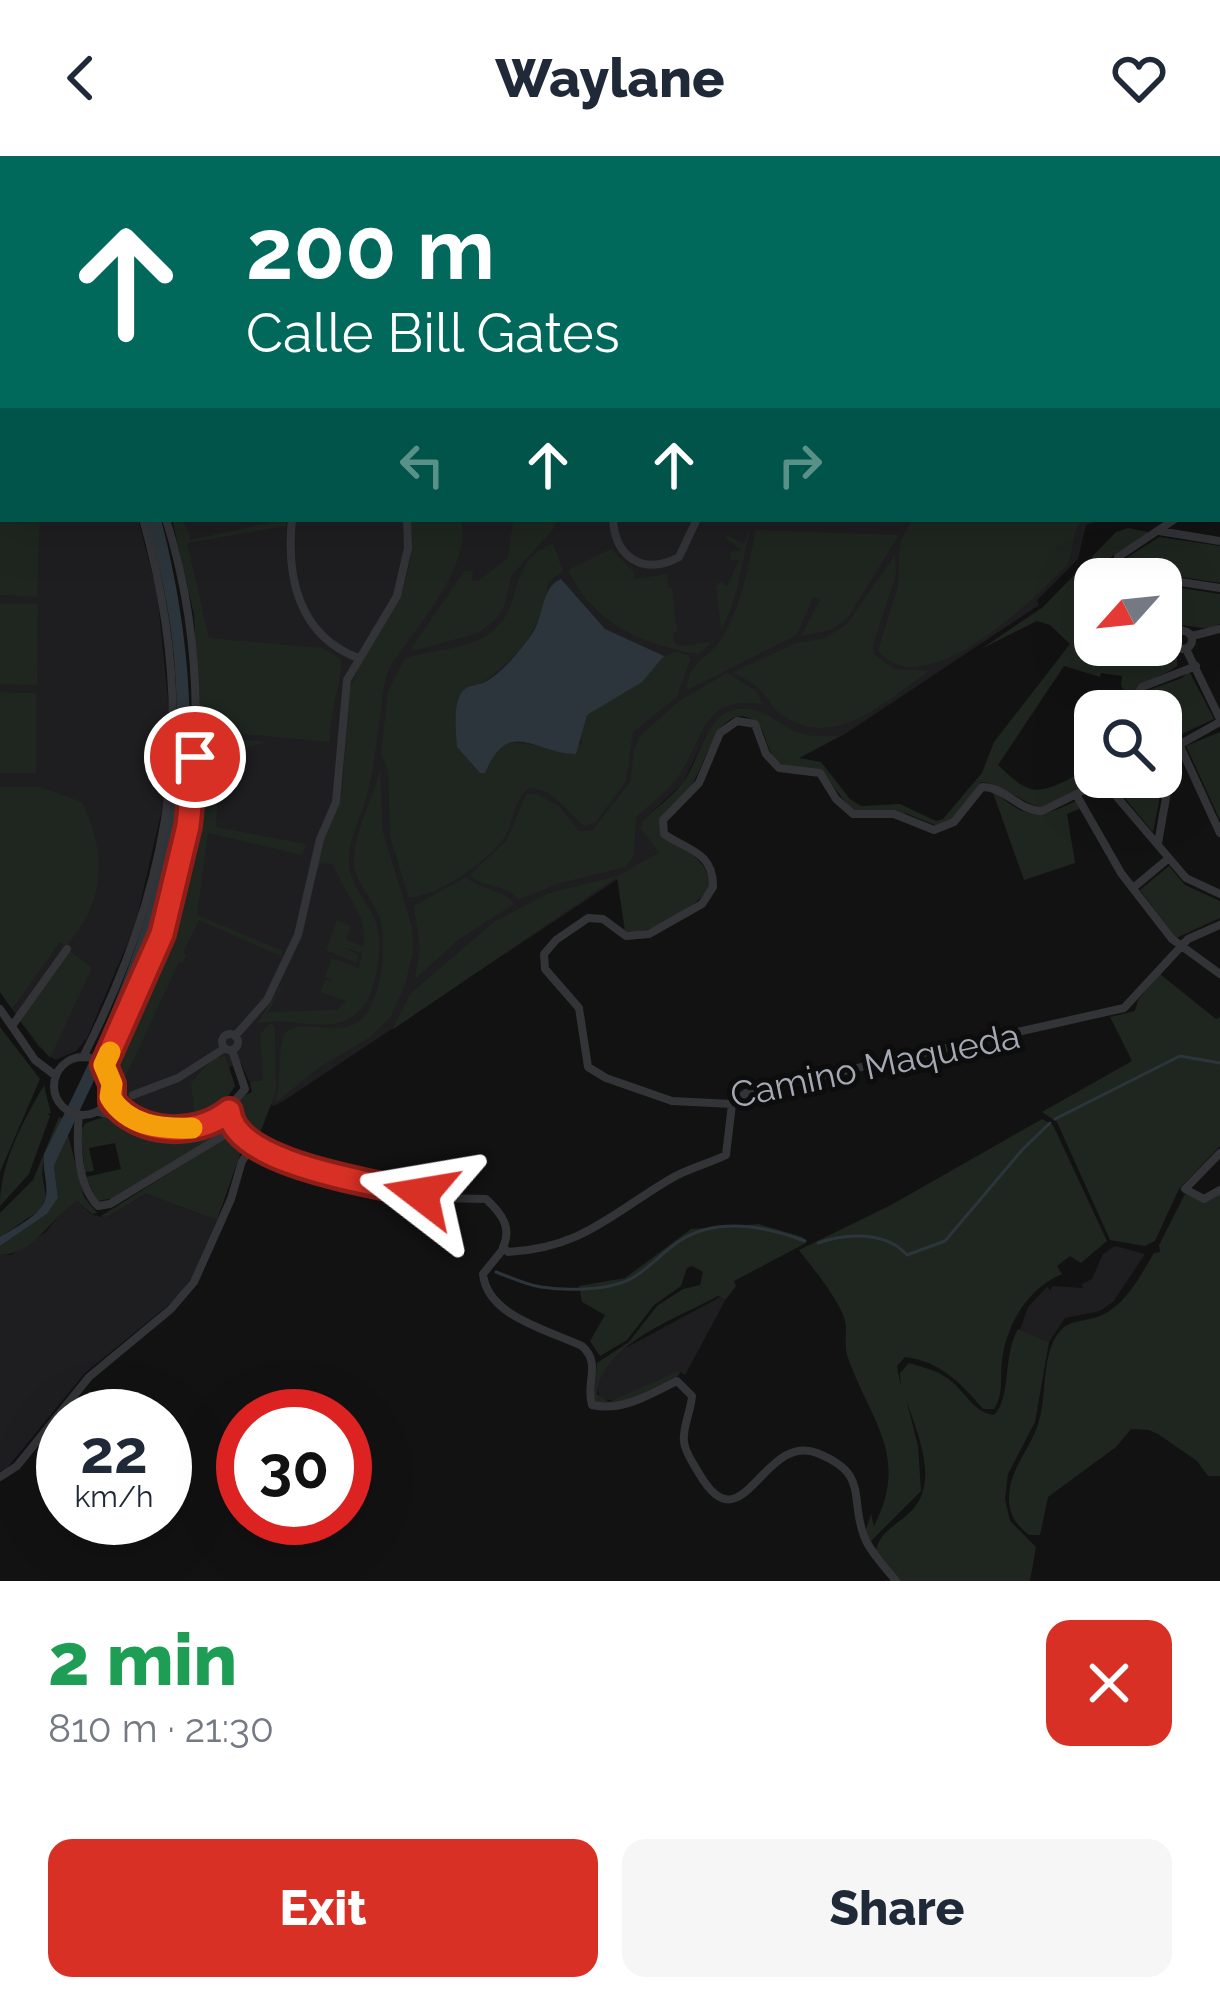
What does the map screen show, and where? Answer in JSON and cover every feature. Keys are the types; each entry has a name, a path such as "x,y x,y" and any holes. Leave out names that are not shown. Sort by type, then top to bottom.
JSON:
{"street":[{"path":"83,1057 131,956 164,838 174,711 169,639 144,522"},
{"path":"104,1065 162,934 188,826 196,693 178,559 167,522"},
{"path":"292,522 288,553 296,596 319,632 358,658"},
{"path":"204,1126 229,1111 244,1089 224,1037 236,1036 267,1000 290,958 316,852 336,802 343,757 342,705 358,658 397,596 408,548 407,522"},
{"path":"614,522 618,547 641,564 666,564 679,556 696,522"},
{"path":"1120,558 1171,522"},
{"path":"1158,531 1220,541"},
{"path":"1182,584 1220,589"},
{"path":"1182,635 1220,629"},
{"path":"1182,631 1190,632"},
{"path":"1172,676 1182,665 1190,632"},
{"path":"1182,740 1220,721 1196,666 1183,649"},
{"path":"1183,649 1183,670"},
{"path":"1140,690 1196,666"},
{"name":"Camino Maqueda","path":"1074,798 1054,808 1030,811 999,790 982,787 954,822 934,830 895,814 853,814 836,799 820,773 785,771 772,763 760,731 750,722 737,721 720,733 699,783 663,820 662,828 670,839 702,855 713,875 709,896 691,911 640,937 626,936 603,919 588,918 556,940 542,962 579,1008 585,1058 593,1071 672,1101 732,1104 746,1093 1115,1012 1180,947 1220,925"},
{"path":"1182,751 1220,832"},
{"path":"1078,798 1133,889 1180,947 1220,972"},
{"path":"1122,798 1189,880 1220,894"},
{"path":"1158,844 1167,798"},
{"path":"1133,889 1169,858"},
{"path":"12,1026 67,949"},
{"path":"0,1009 35,1060 56,1076"},
{"path":"133,1095 178,1078 228,1049"},
{"path":"97,1112 110,1097 112,1084 104,1065 83,1057 64,1064 54,1087 61,1105 79,1115 97,1112 164,1128 234,1128"},
{"path":"110,1097 129,1119"},
{"path":"504,1248 508,1252 533,1250 579,1239 679,1174 726,1155 732,1104"},
{"path":"229,1111 234,1128 253,1146 279,1159 421,1194 486,1199 502,1215 507,1229 504,1248 483,1274 485,1290 497,1306 592,1355 587,1389 592,1405 610,1409 676,1381 684,1385 692,1396 683,1441 687,1453 711,1494 725,1501 753,1486 783,1453 800,1448 820,1454 849,1474 855,1484 862,1533 896,1581"},
{"path":"79,1115 77,1137 84,1180 91,1199 101,1206 234,1128"},
{"path":"0,1477 17,1466 89,1377 172,1309 194,1282 242,1161 253,1146"},
{"path":"1220,1153 1185,1189 1204,1199 1220,1190"}],"shaded area":[{"path":"0,522 139,522 157,591 169,710 165,796 135,926 87,1038 76,1051 55,1060 38,1046 0,992"},
{"path":"0,522 40,522 37,597 0,595"},
{"path":"147,522 162,522 187,667 189,767 176,866 139,979 54,1166 58,1198 47,1214 0,1246 0,1237 28,1220 44,1203 44,1154 116,999 143,923 163,846 175,768 176,689 167,606"},
{"path":"173,522 184,522 191,540 286,522 286,526 187,543 209,638 322,648 341,659 330,742 211,731 211,736 265,742 237,751 235,788 218,788 216,827 306,844 302,855 208,833 197,915 283,951 281,956 199,920 183,963 179,962 124,1080 127,1094 122,1099 156,1115 195,1116 191,1083 212,1059 225,1056 235,1086 217,1112 181,1119 157,1116 123,1105 112,1066 139,1007 179,895 193,830 201,761 194,615"},
{"path":"177,522 1094,522 1086,525 1078,558 1037,600 1039,605 845,734 807,754 747,708 706,735 683,783 642,821 641,829 660,851 274,1106 248,1079 241,1063 229,1067 235,1086 217,1112 182,1119 147,1115 123,1105 118,1097 118,1081 186,915 211,685"},
{"path":"410,522 461,522 463,537 451,576 387,674 370,781 351,844 352,878 378,929 374,983 367,1001 343,1021 257,1024 288,974 268,1012 337,1010 346,1001 321,992 325,980 335,982 325,977 332,958 359,968 362,953 343,947 359,955 356,963 326,950 337,920 351,926 346,940 363,946 363,925 334,865 321,863 316,872 320,846 342,795 349,691 366,651 403,591 411,557"},
{"path":"513,522 555,522 511,576 505,605 496,619 478,633 413,651 465,570 473,571 472,580 478,581 508,558"},
{"path":"753,522 731,610 717,635 721,627 716,587 720,582 727,586 739,560 731,560 730,552 741,550 725,538 744,544"},
{"path":"910,522 1082,522 1067,565 1030,601 977,642 923,666 898,665 878,651 898,586 900,542"},
{"path":"1128,528 1149,532 1110,558 1091,558 1116,532"},
{"path":"756,530 899,535 847,619 830,630 801,636 820,600 813,597 797,635 687,690 691,673 717,645 735,612"},
{"path":"1159,537 1220,546 1220,583 1182,577 1182,558 1127,558"},
{"path":"553,543 563,571 548,582 538,619 519,650 458,697 457,747 479,772 485,772 504,745 582,744 580,730 587,715 675,652 690,660 677,697 633,732 626,781 596,822 584,826 554,797 529,788 504,838 486,858 447,884 409,898 390,837 388,770 381,754 388,691 405,658 465,645 496,628 511,606 528,561"},
{"path":"611,549 635,579 667,574 677,632 674,642 678,646 711,642 698,654 658,645 622,629 592,605 568,570"},
{"path":"895,555 896,575 874,654 894,669 929,671 895,696 858,718 820,728 781,714 757,687 733,672 796,643 825,638 847,624"},
{"path":"1074,575 1074,666 1177,666 1138,690 1123,690 1122,676 1101,673 1100,677 1064,666 998,765 1031,789 1074,776 1074,792 1044,808 981,782 940,827 905,813 870,815 851,809 821,771 778,761 754,721 742,716 732,719 715,738 691,786 660,820 660,835 697,859 707,873 711,883 697,901 661,925 625,931 617,877 392,1030 411,993 494,922 549,893 618,876 659,852 641,829 642,821 684,781 715,722 736,709 757,711 802,734 840,736 799,758 821,762 861,806 900,804 936,821 943,819 982,773 994,742 1070,644 1050,625 1037,621 981,649 1043,607"},
{"path":"561,579 605,629 664,656 642,682 587,715 576,754 514,742 504,746 485,773 480,773 457,747 459,697 467,688 493,677 517,653 536,627 546,595"},
{"path":"1182,588 1220,594 1220,624 1209,629 1182,625"},
{"path":"0,604 38,604 37,685 0,684"},
{"path":"1189,671 1214,719 1182,734 1182,690 1149,690"},
{"path":"727,673 756,691 763,704 727,706 707,722 678,777 636,817 634,855 626,867 560,883 518,900 508,891 469,876 507,840 526,794 537,794 559,806 579,831 592,831 630,782 640,736 679,701"},
{"path":"0,692 36,693 36,773 0,773"},
{"path":"1220,732 1220,820 1186,746"},
{"path":"380,770 383,832 412,927 413,952 405,985 391,1016 370,1037 320,1067 275,1103 286,1032 295,1027 355,1024 374,999 383,954 382,929 358,879 354,859"},
{"path":"0,787 40,787 82,802 98,859 89,912 66,946 60,942 12,1009 0,992"},
{"path":"992,790 1032,814 1076,801 1081,808 1067,814 1075,863 1024,880"},
{"path":"1125,798 1160,798 1153,832"},
{"path":"1169,866 1185,885 1220,901 1220,918 1176,938 1140,890"},
{"path":"466,877 514,904 458,940 415,979 420,949 414,906"},
{"path":"70,951 92,968 50,1058 20,1021"},
{"path":"1160,974 1216,1019 1220,1017 1220,1146 1179,1189 1155,1241 1145,1246 1110,1240 1057,1122 1042,1112 1132,1061 1110,1017 1135,1011 1138,1000"},
{"path":"271,1023 275,1027 276,1092 256,1143 238,1129 234,1108 252,1092 250,1082 263,1080 260,1034"},
{"path":"0,1027 40,1079 0,1172"},
{"path":"44,1085 51,1114 47,1113 50,1116 29,1174 0,1206 8,1158"},
{"path":"59,1117 63,1119 44,1154 46,1197 40,1210 0,1237 0,1213 33,1180"},
{"path":"104,1117 169,1138 223,1134 116,1198 97,1201 86,1177 121,1169 115,1143 89,1148 94,1171 85,1172 80,1131 86,1123"},
{"path":"1042,1119 1053,1125 1107,1241 1081,1263 1070,1256 1057,1266 1062,1274 1040,1287 1023,1306 1006,1341 994,1409 983,1409 958,1383 929,1363 905,1357 897,1366 901,1387 900,1373 909,1363 924,1367 947,1378 980,1410 994,1415 1003,1398 1018,1329 1049,1342 1035,1422 1008,1474 1005,1499 1010,1521 1036,1547 1030,1581 900,1581 876,1550 923,1490 924,1460 916,1429 906,1399 918,1446 921,1491 870,1542 865,1533 871,1514 874,1526 884,1501 888,1459 848,1358 842,1313 799,1250 891,1205"},
{"path":"68,1135 84,1197 97,1213 77,1201 23,1249 0,1255 0,1246 47,1214 58,1198 54,1166"},
{"path":"227,1137 243,1146 217,1220 146,1194 101,1216"},
{"path":"1220,1193 1220,1476 1208,1476 1197,1461 1158,1434 1131,1429 1116,1447 1048,1497 1040,1535 1029,1535 1013,1518 1009,1495 1037,1427 1048,1357 1057,1336 1064,1327 1096,1318 1125,1297 1154,1253 1160,1252 1159,1245 1185,1194 1202,1201"},
{"path":"146,1194 217,1220 192,1277 176,1299 72,1389 36,1389 36,1433 0,1471 0,1255 11,1255 46,1232 77,1201 91,1214 105,1218"},
{"path":"759,1224 803,1237 806,1243 734,1281 736,1286 726,1299 718,1296 626,1347 602,1376 597,1394 609,1402 681,1370 678,1376 623,1403 597,1403 593,1400 597,1363 629,1342 657,1306 683,1289 700,1285 703,1272 687,1268 681,1286 654,1305 627,1340 600,1356 590,1341 605,1315 582,1302 579,1286 625,1278 691,1229"},
{"path":"1115,1246 1145,1254 1113,1302 1100,1311 1065,1318 1049,1342 1020,1330 1028,1307 1047,1287 1051,1291 1052,1286 1083,1288 1103,1254"},
{"path":"724,1295 685,1375 680,1372 620,1400 601,1400 597,1388 602,1373 618,1352"}],"waterway":[{"path":"1055,1119 1180,1056 1220,1063"},
{"path":"818,1243 865,1236 888,1242 907,1255 945,1241 1050,1123"},
{"path":"496,1272 535,1286 588,1289 634,1277 678,1242 708,1229 741,1226 805,1241"}],"slow traffic":[{"path":"110,1052 104,1065 112,1084 110,1097 119,1110 146,1124 192,1128"}],"route":[{"path":"195,757 188,826 162,934 104,1065 112,1084 112,1101 129,1119 164,1128 204,1126 229,1111 242,1138 279,1159 421,1194"}]}
